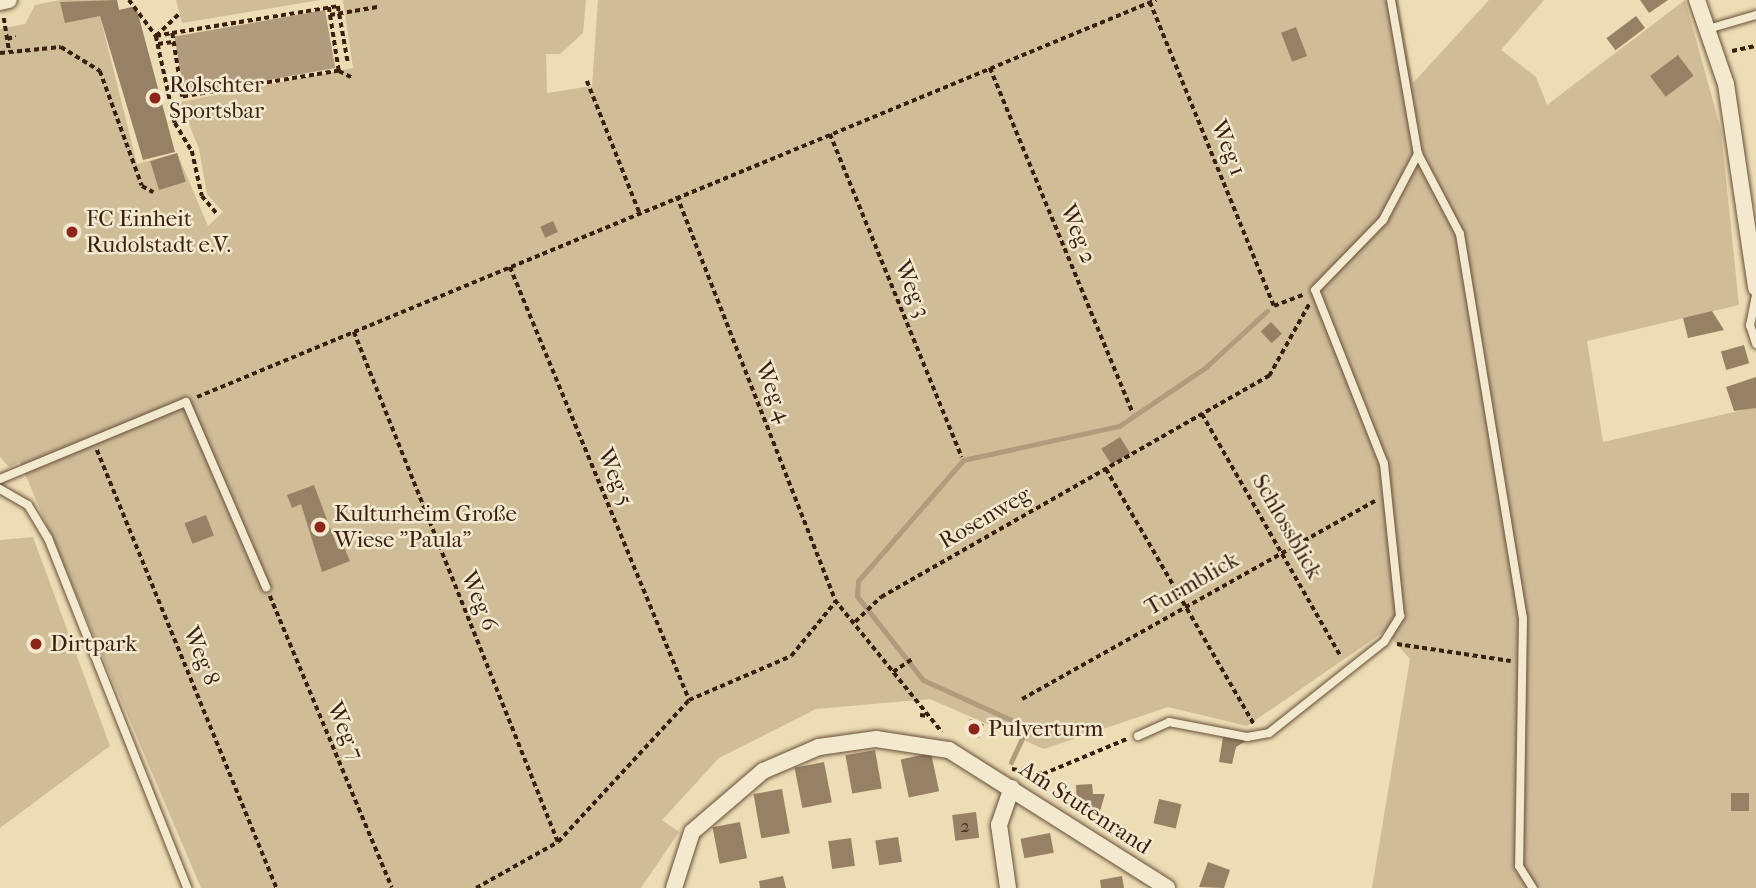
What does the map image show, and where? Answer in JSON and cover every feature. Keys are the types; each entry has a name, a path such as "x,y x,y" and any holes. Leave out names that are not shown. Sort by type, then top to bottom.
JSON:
{"street":[{"path":"0,2 9,0"},
{"path":"1697,0 1716,54 1756,288"},
{"name":"Am Stutenrand","path":"674,888 692,832 764,771 819,747 876,739 924,742 949,750 1167,888"},
{"path":"1009,888 999,825 1012,788"}],"lane":[{"path":"1391,0 1418,154 1460,234 1523,618 1519,866 1533,888"},
{"path":"1708,29 1756,15"},
{"path":"1138,736 1169,722 1247,737 1269,733 1384,642 1400,616 1393,508 1384,464 1315,290 1382,220 1418,154"},
{"path":"1756,295 1750,325 1756,345"},
{"path":"0,479 92,438 186,401 266,587"},
{"path":"0,489 28,505 48,538 187,888"}],"path":[{"path":"129,0 156,36 175,123 192,151 202,196 218,215"},
{"path":"186,401 1156,0"},
{"path":"0,2 9,51"},
{"name":"Weg 1","path":"1150,2 1274,306 1315,290"},
{"path":"156,36 338,6 348,63"},
{"path":"328,7 339,71"},
{"path":"330,15 377,7"},
{"path":"156,36 179,14"},
{"path":"172,33 182,97 339,71 353,78"},
{"path":"7,38 16,36"},
{"path":"158,44 173,42"},
{"path":"1716,54 1756,46"},
{"path":"0,53 61,47 100,71 142,186 153,192"},
{"name":"Weg 2","path":"990,68 1133,414"},
{"path":"587,81 639,212"},
{"name":"Weg 3","path":"830,134 962,457"},
{"name":"Weg 4","path":"677,197 836,601"},
{"name":"Weg 5","path":"510,267 689,700"},
{"name":"Rosenweg","path":"855,622 881,597 1269,376 1302,318"},
{"name":"Weg 6","path":"354,332 558,842"},
{"name":"Schlossblick","path":"1202,414 1341,657"},
{"name":"Weg 8","path":"92,438 276,888"},
{"path":"1107,468 1252,722"},
{"name":"Turmblick","path":"1022,699 1379,499"},
{"name":"Weg 7","path":"266,587 392,888"},
{"path":"476,888 558,842 689,700 792,656 836,601 928,716 920,715"},
{"path":"1384,642 1523,663"},
{"path":"893,672 911,660"},
{"path":"1018,771 1043,774 1138,736"}],"shaded area":[{"path":"60,0 117,0 119,10 100,16 137,164 177,153 208,226 223,212 207,194 199,149 180,102 353,68 343,0 586,0 583,33 560,54 546,54 547,93 592,86 598,0 1398,0 1413,83 1489,0 1544,0 1501,50 1536,77 1547,105 1685,0 1721,130 1739,305 1587,341 1603,442 1756,407 1756,888 1372,888 1410,659 1385,631 1247,726 1168,707 1044,749 930,699 816,709 719,758 662,820 679,832 641,888 201,888 20,462 9,467 0,457 0,29 25,24 35,5"},
{"path":"176,0 320,0 182,23"},
{"path":"325,10 335,68 185,95 174,37"},
{"name":"Dirtpark","path":"33,537 110,746 0,828 0,540"}],"building":[{"path":"117,0 119,10 136,6 175,152 143,160 100,16 65,23 60,2"},
{"path":"1640,0 1668,0 1649,13"},
{"path":"1636,16 1645,28 1615,50 1606,38"},
{"path":"1296,27 1307,56 1292,62 1281,33"},
{"path":"1678,55 1694,76 1666,97 1650,76"},
{"path":"177,153 186,182 159,190 150,161"},
{"path":"553,221 558,232 545,238 540,227"},
{"path":"1712,311 1724,330 1688,338 1683,318"},
{"path":"1271,322 1282,334 1272,343 1261,332"},
{"path":"1744,345 1749,363 1726,370 1721,352"},
{"path":"1756,377 1756,408 1734,411 1726,387"},
{"path":"1120,437 1130,453 1111,465 1101,449"},
{"name":"Kulturheim Große Wiese \"Paula\"","path":"314,485 338,549 344,547 350,561 322,572 301,504 292,508 287,495"},
{"path":"206,515 214,536 192,544 185,523"},
{"name":"Pulverturm","path":"970,719 984,724 979,738 965,733"},
{"path":"1223,737 1246,741 1236,747 1232,764 1219,762"},
{"path":"875,750 882,788 852,794 845,755"},
{"path":"931,753 939,791 909,798 901,759"},
{"path":"824,762 832,802 802,808 795,768"},
{"path":"1092,784 1093,794 1105,794 1098,818 1077,808 1076,785"},
{"path":"782,789 790,833 761,838 753,794"},
{"path":"1731,793 1749,793 1749,811 1731,811"},
{"path":"1159,799 1181,804 1176,829 1153,823"},
{"path":"976,812 979,838 955,841 952,815"},
{"path":"740,822 747,858 720,864 713,827"},
{"path":"1050,833 1054,853 1024,858 1021,839"},
{"path":"898,837 902,862 879,865 875,841"},
{"path":"851,838 855,866 832,869 828,841"},
{"path":"1208,862 1230,870 1224,888 1199,887"},
{"path":"783,876 786,888 760,888 759,881"},
{"path":"1122,876 1124,888 1101,888 1100,880"}],"waterway":[{"path":"1011,762 1027,727 923,680 857,596 858,581 963,460 1119,426 1206,367 1267,311"}],"place":[{"name":"Rolschter Sportsbar","path":"155,98"},
{"name":"FC Einheit Rudolstadt e.V.","path":"72,232"},
{"name":"Kulturheim Große Wiese \"Paula\"","path":"320,527"},
{"name":"Dirtpark","path":"36,644"},
{"name":"Pulverturm","path":"974,729"}]}
